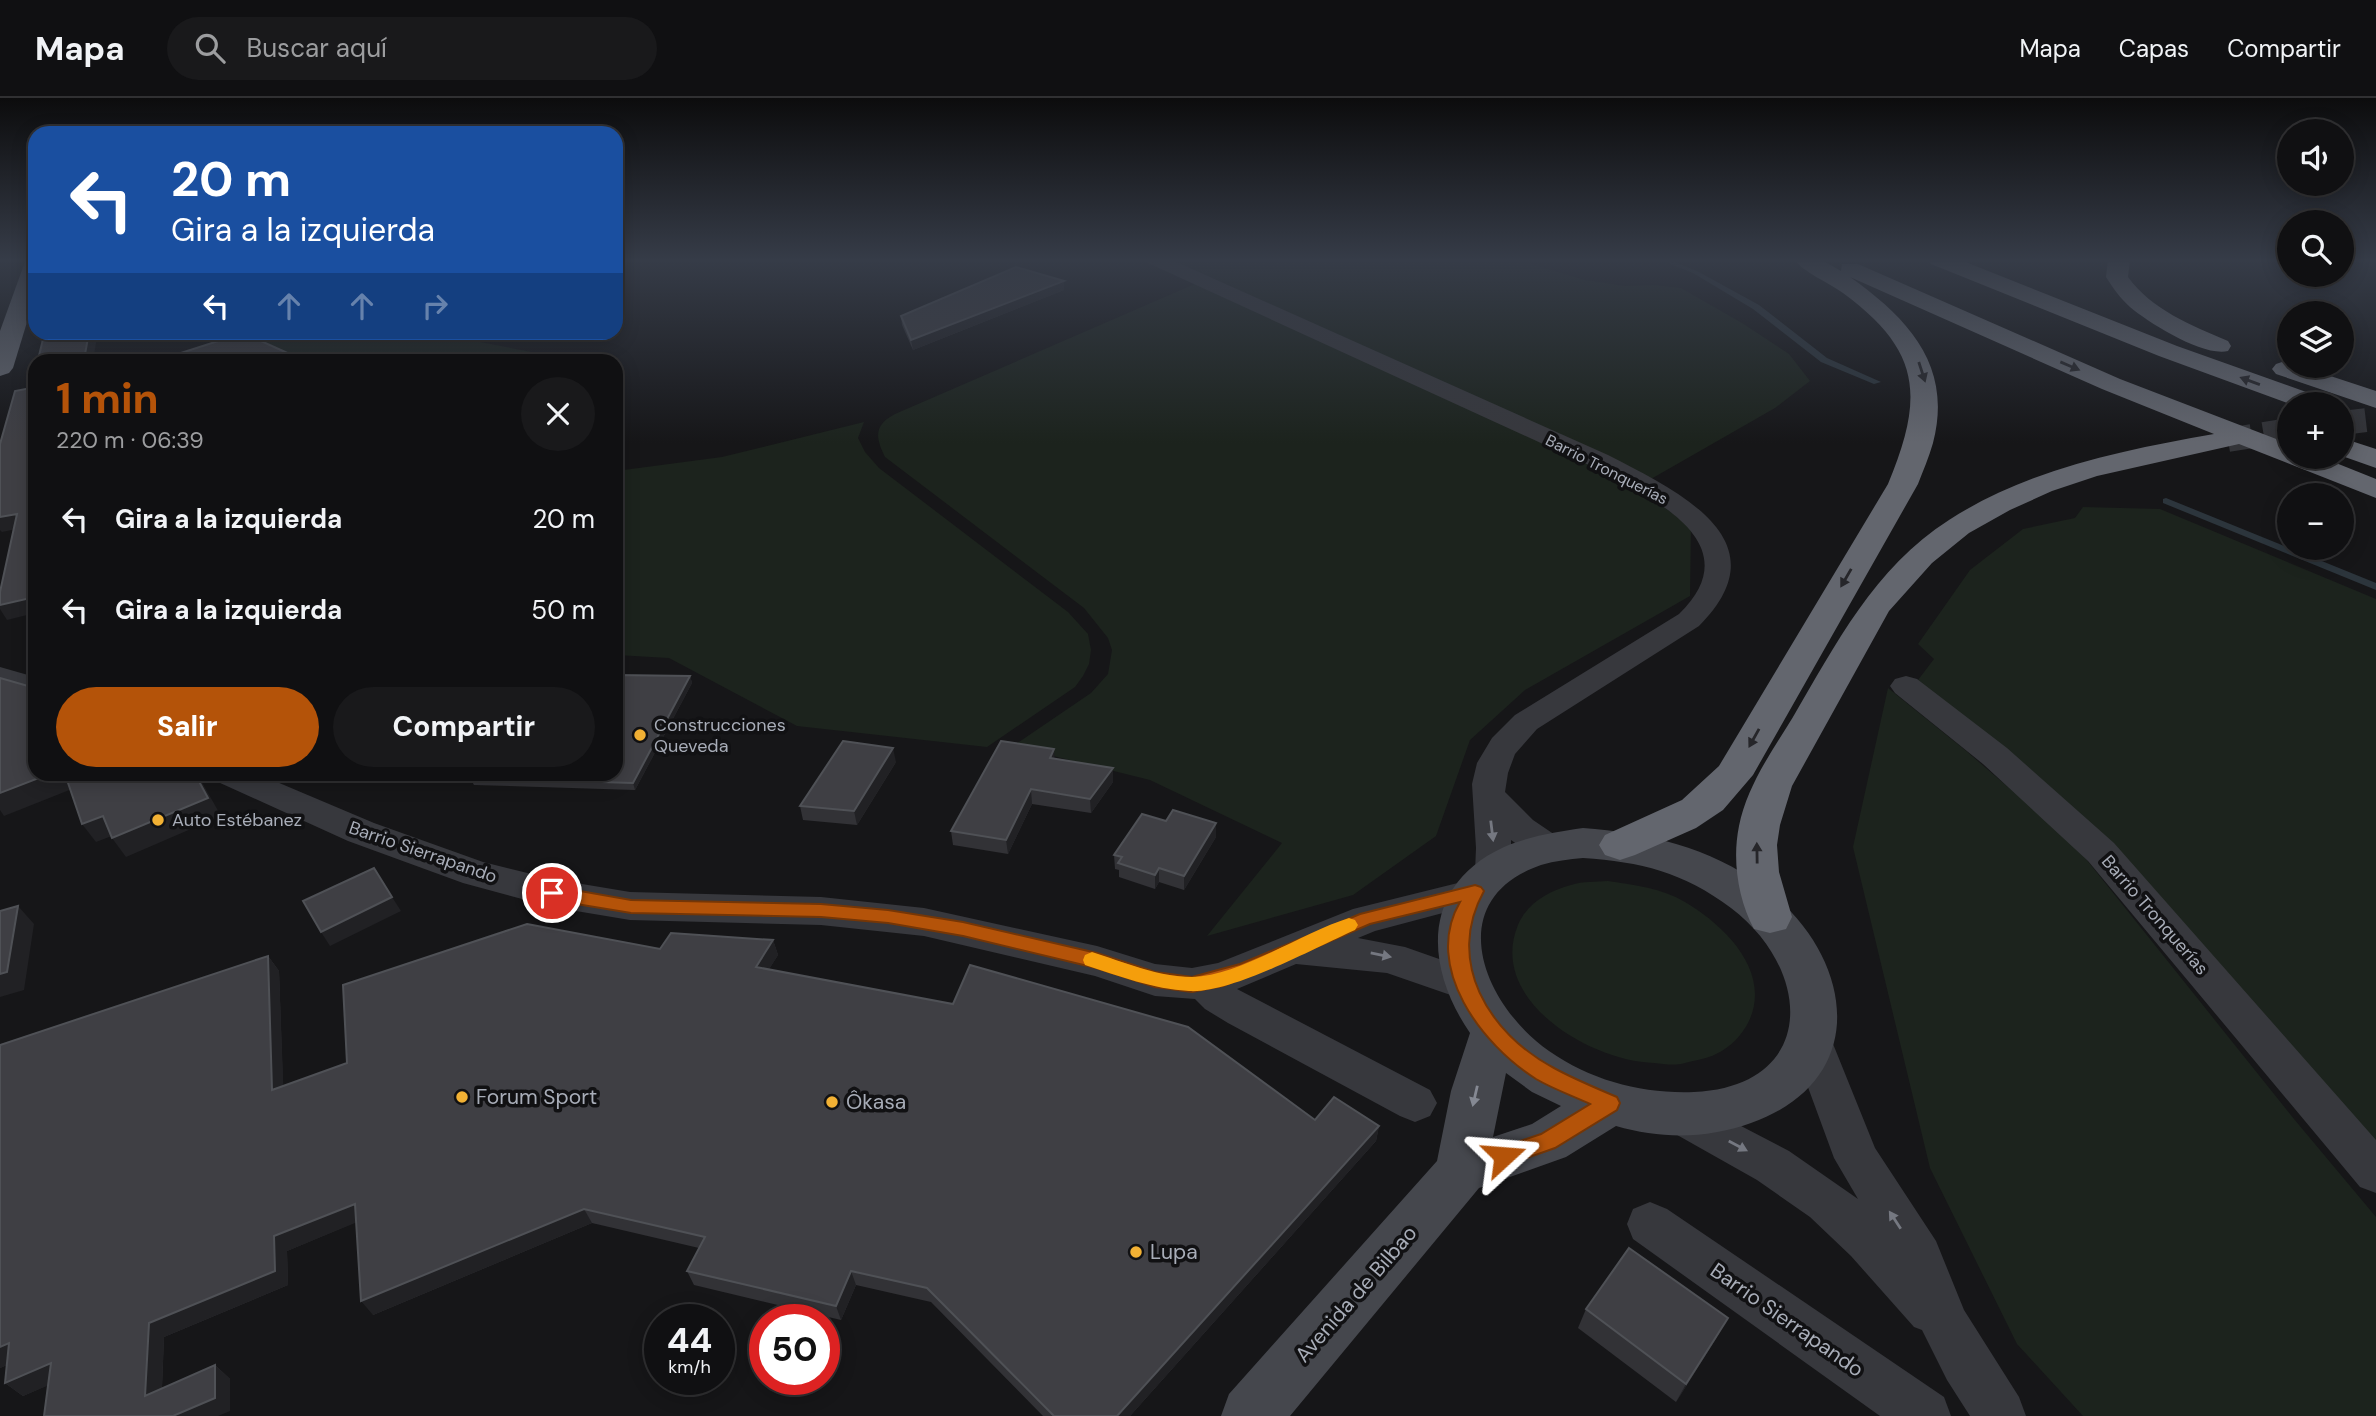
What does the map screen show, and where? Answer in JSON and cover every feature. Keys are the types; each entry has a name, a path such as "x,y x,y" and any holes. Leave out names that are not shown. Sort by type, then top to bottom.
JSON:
{"highway":[{"path":"0,368 16,321"},
{"path":"1641,849 1720,793 1733,775 1903,484 1917,453 1926,414 1927,394 1922,370 1911,347 1886,321"},
{"path":"1966,321 2277,449"},
{"path":"2023,321 2095,351"},
{"path":"2092,321 2281,392"},
{"path":"2167,321 2228,350 2376,400"},
{"path":"2354,418 2376,426"},
{"path":"1770,917 1757,867 1757,841 1758,820 1770,789 1868,618 1915,561 1950,534 2009,496 2045,482 2121,460 2228,440"},
{"path":"2354,451 2376,459"},
{"path":"2326,469 2376,489"},
{"path":"1641,849 1724,822 1770,789"}],"main road":[{"path":"1583,843 1641,849 1701,869 1739,890 1770,917 1790,940 1805,964 1814,990 1816,1016 1812,1041 1799,1065 1779,1086 1750,1102 1716,1112 1678,1114 1610,1103 1545,1074 1517,1054 1494,1031 1477,1008 1465,984 1458,958 1458,934 1464,911 1484,882 1517,858 1548,848 1583,843"},
{"path":"1494,1031 1475,1091 1461,1171 1548,1141 1610,1103"},
{"name":"Avenida de Bilbao","path":"1251,1416 1461,1171"}],"street":[{"name":"Barrio Tronquerías","path":"1291,321 1625,475 1682,509 1704,527 1711,537 1717,562 1715,588 1701,609 1689,620 1526,722 1509,737 1496,756 1489,774 1488,794 1494,848 1484,882"},
{"path":"0,676 28,686"},
{"name":"Barrio Tronquerías","path":"1906,686 1995,756 2101,852 2376,1173"},
{"name":"Barrio Sierrapando","path":"245,781 361,832 476,874 552,893 631,906 821,911 888,916 963,929 1097,961 1155,980 1192,984 1223,978 1366,919 1484,882"},
{"path":"1488,794 1520,829 1548,848"},
{"path":"1289,952 1346,950 1373,954 1405,960 1465,984"},
{"path":"1203,982 1219,998 1231,1005 1415,1103"},
{"path":"1812,1041 1857,1158 1919,1257 1945,1325 2000,1416"},
{"path":"1678,1114 1762,1160 1825,1201 1870,1241 1945,1325"},
{"name":"Barrio Sierrapando","path":"1650,1224 1925,1416"}],"shaded area":[{"path":"1111,321 1278,321 1629,483 1691,526 1690,596 1525,690 1470,740 1436,836 1353,895 1207,936 1282,843 1150,780 1013,746 1091,693 1108,674 1112,650 1108,638 1084,608 885,457 878,432 883,423 895,414"},
{"path":"1305,321 1738,321 1789,354 1810,381 1775,408 1651,479"},
{"path":"255,340 475,341 542,354 288,354"},
{"path":"864,422 858,438 865,452 879,468 1068,612 1088,634 1091,650 1089,664 1083,676 1075,687 987,747 797,726 669,658 623,655 623,470 722,457"},
{"path":"2083,507 2160,509 2376,599 2376,1152 1918,680 1934,659 1918,644 1970,570 2023,529 2075,518"},
{"path":"1888,688 2074,844 2376,1217 2376,1416 2083,1416 2017,1344 1930,1168 1853,847"},
{"path":"1608,881 1648,888 1676,897 1715,923 1740,951 1749,967 1754,985 1754,1002 1746,1026 1726,1048 1709,1057 1677,1064 1629,1060 1601,1051 1575,1038 1550,1021 1531,1001 1517,978 1512,952 1522,917 1533,904 1555,891 1580,883"}],"building":[{"path":"903,321 962,321 911,340"},
{"path":"43,340 88,340 85,354 39,354"},
{"path":"221,340 259,340 290,354 178,354"},
{"path":"28,389 28,599 0,605 0,592 17,514 0,517 0,444 15,391"},
{"name":"Construcciones Queveda","path":"623,675 690,676 633,783 568,781 623,781"},
{"path":"0,678 28,686 28,781 31,781 0,793"},
{"path":"843,741 893,748 854,811 800,806"},
{"path":"1001,741 1054,749 1050,758 1113,768 1090,799 1031,789 1006,840 951,831"},
{"path":"67,781 199,781 208,798 112,838 103,816 82,824"},
{"path":"1173,810 1216,823 1184,876 1159,868 1155,875 1118,863 1122,857 1114,855 1142,814 1166,821"},
{"path":"374,868 392,897 321,932 303,901"},
{"path":"18,906 7,972 0,974 0,911"},
{"path":"527,924 660,949 671,933 773,940 756,967 953,1004 970,965 1188,1027 1315,1120 1334,1097 1379,1126 1117,1416 1054,1416 927,1288 851,1271 837,1304 827,1304 687,1271 705,1237 584,1209 361,1301 355,1204 274,1236 275,1271 149,1323 145,1396 215,1365 215,1398 173,1416 44,1416 51,1363 5,1383 9,1343 0,1347 0,1045 268,956 272,1090 347,1063 343,985"},
{"path":"1629,1248 1728,1318 1686,1384 1586,1309"}],"waterway":[{"path":"1773,321 1824,360 1877,382"},
{"path":"2166,501 2376,587"}],"tunnel":[{"path":"2354,422 2376,419"},
{"path":"2228,440 2277,432"}],"slow traffic":[{"path":"1092,960 1155,980 1192,984 1223,978 1247,969 1349,925"}],"place":[{"name":"Construcciones Queveda","path":"640,735"},
{"name":"Auto Estébanez","path":"158,820"},
{"name":"Forum Sport","path":"462,1097"},
{"name":"Ôkasa","path":"832,1102"},
{"name":"Lupa","path":"1136,1252"}],"route":[{"path":"552,893 631,906 821,911 888,916 963,929 1097,961 1155,980 1192,984 1223,978 1366,919 1415,904 1475,891 1464,911 1458,934 1458,958 1465,984 1477,1008 1494,1031 1517,1054 1545,1074 1610,1103 1548,1141 1504,1156"}]}
